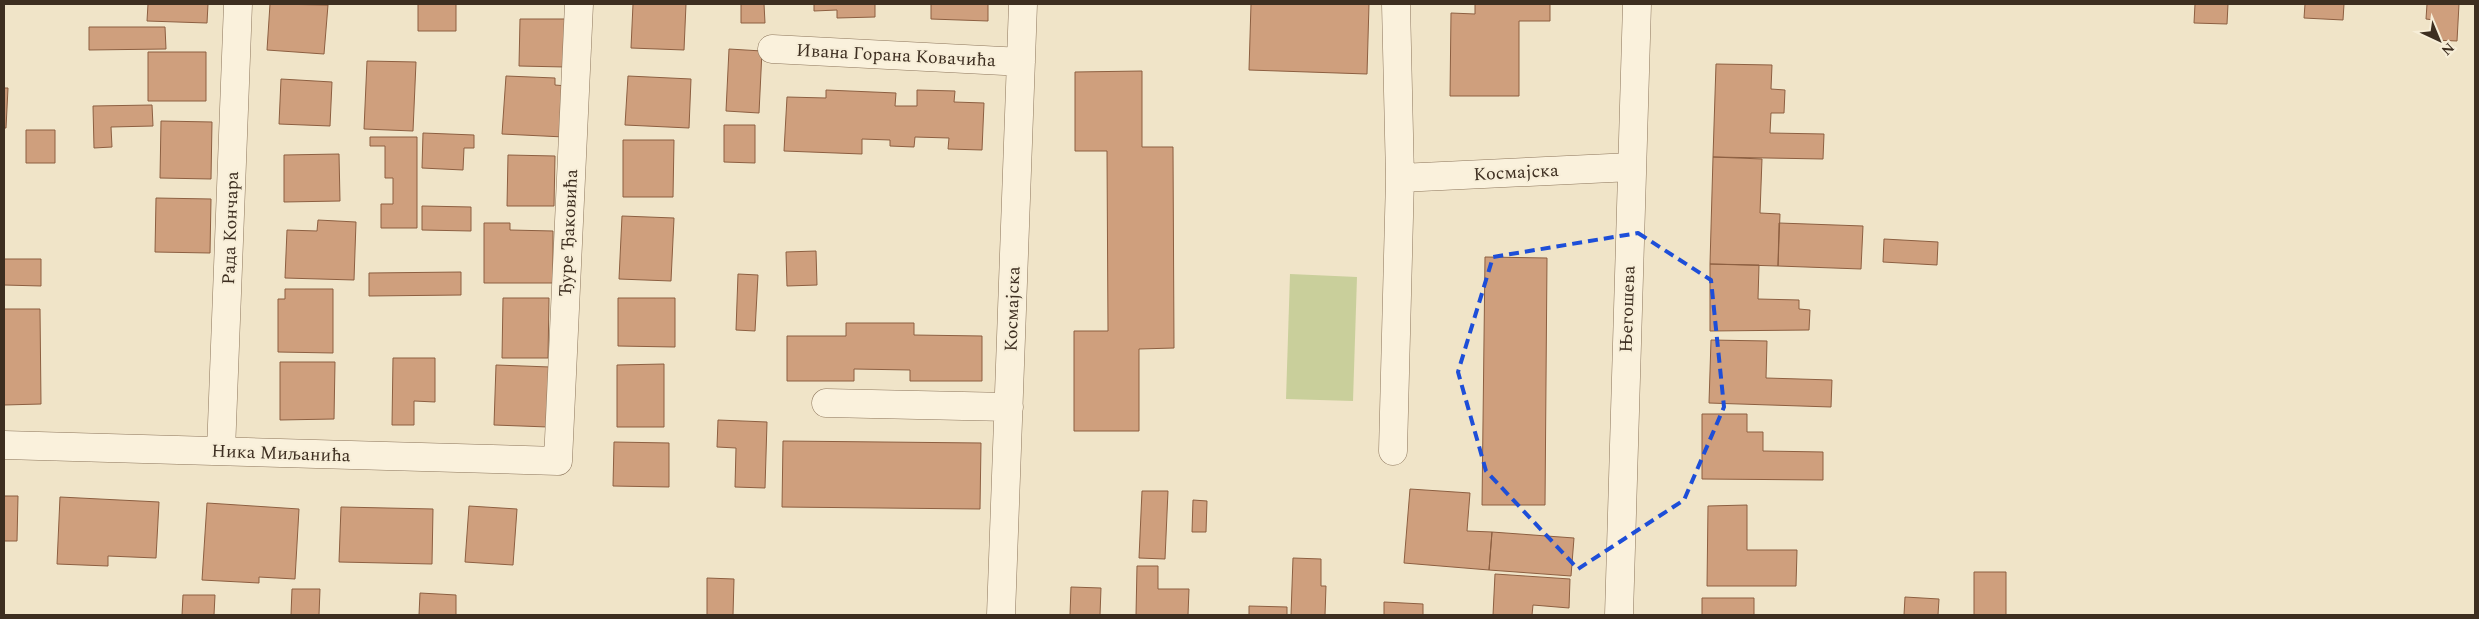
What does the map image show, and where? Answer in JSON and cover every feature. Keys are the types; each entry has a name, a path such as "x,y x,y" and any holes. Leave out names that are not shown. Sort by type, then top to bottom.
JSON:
{"street":[{"name":"Рада Кончара","path":"221,452 238,4"},
{"name":"Ђуре Ђаковића","path":"558,461 579,4"},
{"name":"Космајска","path":"1001,615 1023,4"},
{"path":"1393,451 1400,178 1396,4"},
{"name":"Његошева","path":"1618,615 1637,4"},
{"name":"Ивана Горана Ковачића","path":"772,49 1021,62"},
{"name":"Космајска","path":"1400,178 1632,167"},
{"path":"826,403 1009,407"},
{"name":"Ника Миљанића","path":"4,445 558,461"}],"highlighted area":[{"path":"1638,233 1711,280 1724,407 1684,500 1578,569 1486,471 1458,372 1493,257"}],"green space":[{"path":"1290,274 1357,277 1353,401 1286,399"}],"building":[{"path":"148,4 208,4 207,23 147,21"},
{"path":"270,4 328,5 324,54 267,50"},
{"path":"418,4 456,4 456,31 418,31"},
{"path":"633,4 686,4 684,50 631,48"},
{"path":"741,4 764,4 765,23 741,23"},
{"path":"814,4 875,4 875,17 837,18 837,10 814,11"},
{"path":"931,4 988,4 988,21 931,19"},
{"path":"1251,4 1369,4 1367,74 1249,70"},
{"path":"1475,4 1550,4 1550,21 1519,21 1519,96 1450,96 1451,13 1475,14"},
{"path":"2195,4 2228,4 2227,24 2194,23"},
{"path":"2305,4 2344,4 2343,20 2304,18"},
{"path":"2427,4 2459,4 2457,41 2433,40 2434,20 2426,19"},
{"path":"520,19 566,19 565,67 519,66"},
{"path":"89,27 165,27 166,49 89,50"},
{"path":"729,49 762,51 759,113 726,111"},
{"path":"148,52 206,52 206,101 148,101"},
{"path":"367,61 416,62 413,131 364,129"},
{"path":"1716,64 1772,65 1771,89 1785,90 1784,113 1771,113 1770,133 1824,134 1823,159 1713,157"},
{"path":"1142,71 1142,147 1173,147 1174,348 1139,349 1139,431 1074,431 1074,331 1108,331 1107,151 1075,151 1075,72"},
{"path":"506,76 555,78 555,85 567,86 564,137 502,134"},
{"path":"628,76 691,79 689,128 625,125"},
{"path":"281,79 332,82 330,126 279,124"},
{"path":"4,88 8,88 6,128 4,128"},
{"path":"826,90 896,93 895,106 917,106 917,90 955,91 954,102 984,103 982,150 948,149 949,138 915,137 914,147 890,146 890,140 862,139 862,154 784,151 787,97 826,98"},
{"path":"152,105 153,126 111,127 112,147 94,148 93,106"},
{"path":"161,121 212,122 211,179 160,178"},
{"path":"724,125 755,125 755,163 724,162"},
{"path":"26,130 55,130 55,163 26,163"},
{"path":"423,133 474,135 474,148 464,148 463,170 422,168"},
{"path":"370,137 417,137 417,228 381,228 381,204 393,204 393,178 385,178 385,146 370,146"},
{"path":"623,140 674,140 673,197 623,197"},
{"path":"339,154 340,201 284,202 284,155"},
{"path":"508,155 555,156 554,206 507,206"},
{"path":"1713,157 1762,159 1760,213 1780,214 1778,266 1710,264"},
{"path":"156,198 211,199 210,253 155,252"},
{"path":"422,206 471,207 471,231 422,230"},
{"path":"622,216 674,218 671,281 619,279"},
{"path":"318,220 356,222 354,280 285,278 287,230 317,231"},
{"path":"484,223 510,223 510,230 553,231 553,283 484,283"},
{"path":"1779,223 1863,226 1861,269 1778,266"},
{"path":"1884,239 1938,242 1937,265 1883,262"},
{"path":"816,251 817,285 787,286 786,252"},
{"path":"1485,257 1547,258 1545,505 1482,505"},
{"path":"4,259 41,259 41,286 4,285"},
{"path":"1710,264 1759,265 1758,299 1799,300 1799,309 1810,310 1809,330 1710,331"},
{"path":"461,272 461,295 369,296 369,273"},
{"path":"738,274 758,275 755,331 736,330"},
{"path":"285,289 333,289 333,353 278,352 278,299 285,299"},
{"path":"503,298 549,298 548,358 502,358"},
{"path":"618,298 675,298 675,347 618,346"},
{"path":"4,309 40,309 41,404 4,405"},
{"path":"846,323 914,323 914,335 982,336 982,381 910,381 910,370 854,369 854,381 787,381 787,336 846,336"},
{"path":"1711,340 1767,341 1766,378 1832,380 1831,407 1709,403"},
{"path":"393,358 435,358 435,402 414,401 414,425 392,425"},
{"path":"280,362 335,362 334,419 280,420"},
{"path":"664,364 664,427 617,427 617,365"},
{"path":"496,365 550,367 548,427 494,425"},
{"path":"1702,414 1747,414 1747,432 1763,432 1763,451 1823,452 1823,480 1702,479"},
{"path":"718,420 767,422 765,488 735,487 736,448 717,447"},
{"path":"783,441 981,443 980,509 782,507"},
{"path":"614,442 669,443 669,487 613,486"},
{"path":"1410,489 1470,493 1467,531 1492,532 1489,570 1404,563"},
{"path":"1142,491 1168,491 1165,559 1139,558"},
{"path":"4,496 18,496 17,541 4,541"},
{"path":"60,497 159,502 156,558 108,556 108,566 57,564"},
{"path":"1193,500 1207,501 1206,532 1192,532"},
{"path":"207,503 299,509 295,579 259,577 259,583 202,580"},
{"path":"1747,505 1747,550 1797,550 1796,586 1707,586 1708,506"},
{"path":"469,506 517,509 513,565 465,562"},
{"path":"341,507 433,509 432,564 339,562"},
{"path":"1492,532 1574,538 1571,576 1489,570"},
{"path":"1293,558 1321,559 1321,586 1326,586 1325,615 1291,615"},
{"path":"1137,566 1158,566 1158,589 1189,589 1188,615 1136,615"},
{"path":"1974,572 2006,572 2006,615 1974,615"},
{"path":"1495,574 1570,579 1569,608 1533,605 1532,615 1493,615"},
{"path":"707,578 734,579 733,615 707,615"},
{"path":"1071,587 1101,588 1100,615 1070,615"},
{"path":"292,589 320,589 319,615 291,615"},
{"path":"420,593 456,595 456,615 419,615"},
{"path":"183,595 215,595 214,615 182,615"},
{"path":"1905,597 1939,599 1938,615 1904,615"},
{"path":"1702,598 1754,598 1754,615 1702,615"},
{"path":"1384,602 1423,604 1423,615 1384,615"},
{"path":"1249,606 1287,607 1287,615 1249,615"}]}
